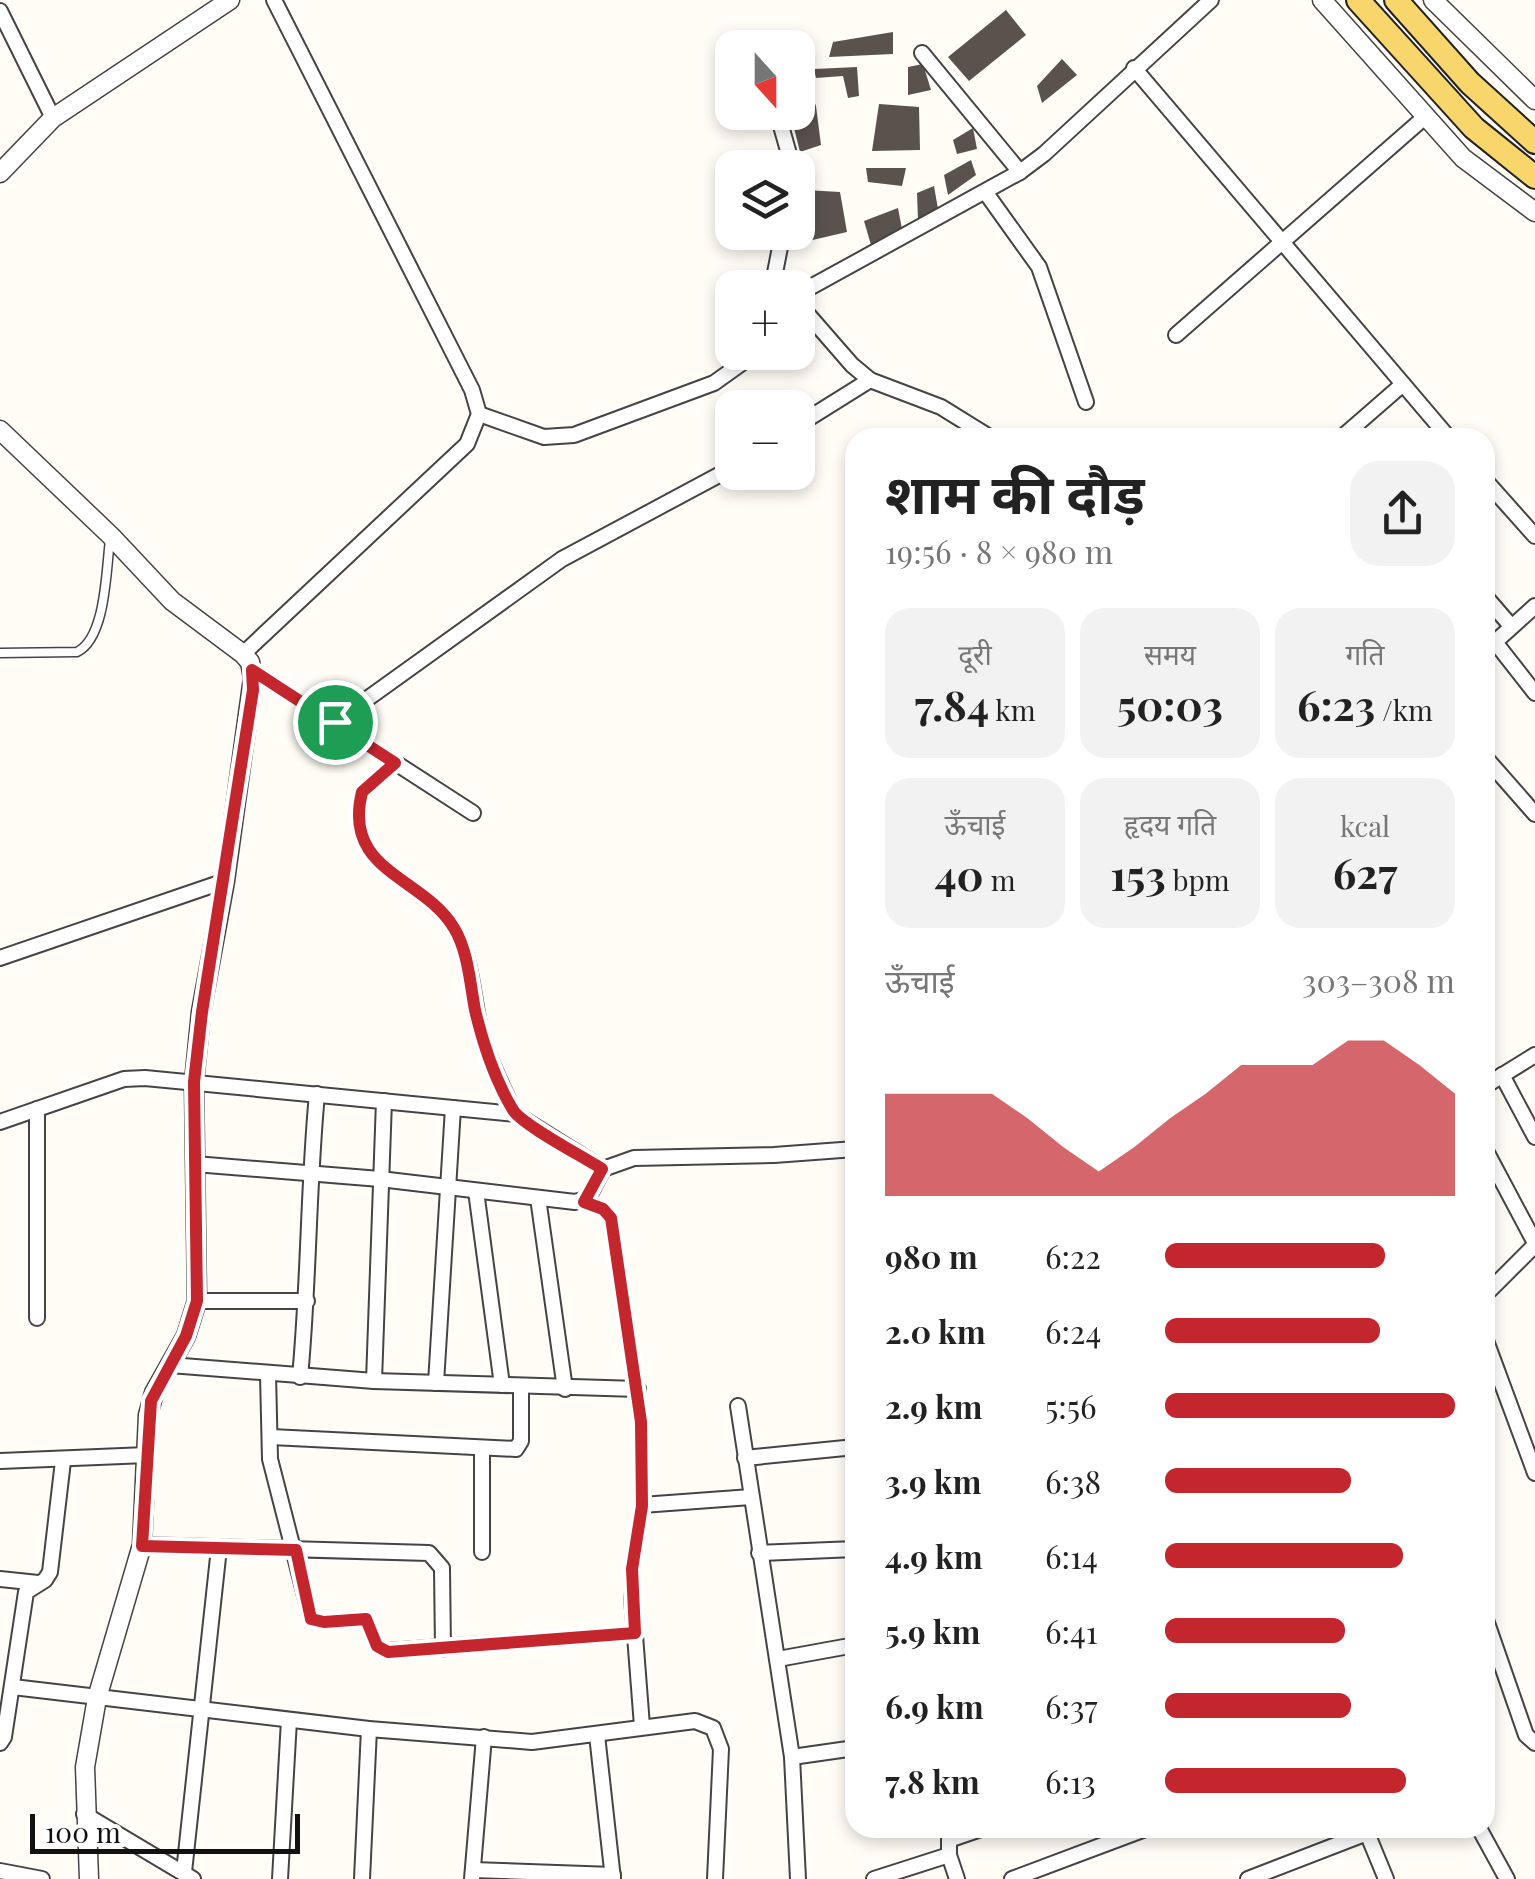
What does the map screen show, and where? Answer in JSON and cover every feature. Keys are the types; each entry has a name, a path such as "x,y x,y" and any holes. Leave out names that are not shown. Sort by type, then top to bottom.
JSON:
{"main road":[{"path":"1358,0 1474,128 1535,177"},
{"path":"1396,0 1470,83 1535,142"}],"street":[{"path":"0,173 54,118 230,0"},
{"path":"248,662 468,444 478,414 472,390 274,0"},
{"path":"815,285 1020,172 1211,0"},
{"path":"1322,0 1463,158 1535,212"},
{"path":"1433,0 1535,100"},
{"path":"0,11 54,118"},
{"path":"922,52 1020,172"},
{"path":"1134,68 1440,428"},
{"path":"1176,335 1426,116"},
{"path":"986,192 1039,267 1086,402"},
{"path":"815,323 870,380 941,407 974,428"},
{"path":"478,414 544,436 574,434 714,383 732,370"},
{"path":"815,414 870,380"},
{"path":"1353,428 1403,384"},
{"path":"0,430 111,536 172,601 248,662 473,813"},
{"path":"335,722 562,558 715,477"},
{"path":"1495,491 1535,536"},
{"path":"1495,642 1535,606"},
{"path":"1495,608 1511,626"},
{"path":"1495,652 1535,693"},
{"path":"88,1879 85,1767 98,1698 142,1546 151,1401 186,1336 197,1301 194,1082 253,690 248,662"},
{"path":"395,763 362,792 360,832 370,854 452,925 464,952 482,1039 516,1114"},
{"path":"1495,768 1535,814"},
{"path":"0,958 225,880"},
{"path":"1495,1080 1535,1056"},
{"path":"1502,1075 1535,1137"},
{"path":"0,1122 124,1078 194,1082 516,1114 602,1169"},
{"path":"300,1377 308,1301 310,1172 318,1094"},
{"path":"374,1381 384,1101"},
{"path":"436,1383 453,1108"},
{"path":"37,1318 38,1109"},
{"path":"584,1202 602,1169 634,1158 845,1150"},
{"path":"195,1164 310,1172 584,1202 603,1209 611,1218 638,1388 642,1506 632,1569 642,1726"},
{"path":"1495,1168 1535,1244 1495,1284"},
{"path":"476,1192 502,1386"},
{"path":"538,1198 565,1389"},
{"path":"197,1301 308,1301"},
{"path":"170,1365 374,1381 638,1388"},
{"path":"1495,1365 1535,1473"},
{"path":"268,1375 272,1472 296,1550 311,1619 366,1619 377,1646 388,1652 635,1633"},
{"path":"271,1437 482,1449 520,1447 521,1387"},
{"path":"738,1406 792,1757 798,1879"},
{"path":"745,1458 845,1448"},
{"path":"482,1449 482,1552"},
{"path":"0,1461 147,1455"},
{"path":"0,1743 24,1601 28,1588 45,1580 50,1572 63,1460"},
{"path":"642,1506 751,1497"},
{"path":"142,1546 433,1556 443,1574 443,1650"},
{"path":"84,1814 188,1876 200,1708 219,1548"},
{"path":"759,1553 845,1549"},
{"path":"0,1578 38,1583"},
{"path":"1495,1645 1526,1735 1535,1743"},
{"path":"778,1659 845,1647"},
{"path":"12,1686 369,1730 532,1742 695,1721 713,1728 722,1749 715,1879"},
{"path":"280,1879 289,1720"},
{"path":"362,1879 369,1730"},
{"path":"484,1736 473,1874 613,1877 596,1734"},
{"path":"792,1757 845,1749"},
{"path":"955,1838 949,1840 949,1855 957,1879"},
{"path":"1012,1879 1051,1872 1126,1838"},
{"path":"1248,1879 1348,1838"},
{"path":"1373,1838 1386,1879"},
{"path":"1484,1838 1507,1879"},
{"path":"874,1879 949,1855"},
{"path":"0,1872 42,1879"}],"lane":[{"path":"0,653 77,652 86,647 97,629 111,536"}],"building":[{"path":"1006,10 1026,35 969,81 948,57"},
{"path":"893,32 893,54 829,57 833,42"},
{"path":"1062,59 1077,75 1042,103 1037,86"},
{"path":"923,64 931,90 908,95 908,67"},
{"path":"857,67 859,96 848,98 843,76 816,78 815,69"},
{"path":"815,104 821,145 800,150 794,130 815,130"},
{"path":"879,104 919,107 920,150 872,151"},
{"path":"973,128 977,149 957,154 953,140"},
{"path":"971,160 976,175 948,195 944,175"},
{"path":"866,168 906,168 902,186 868,182"},
{"path":"934,186 938,209 918,220 917,193"},
{"path":"815,191 840,192 847,232 815,239"},
{"path":"898,208 902,229 871,245 864,221"}],"route":[{"path":"252,670 335,722 395,763 362,792 360,832 370,854 452,925 464,952 482,1039 516,1114 602,1169 584,1202 603,1209 611,1218 641,1422 642,1506 632,1569 635,1633 388,1652 377,1646 366,1619 311,1619 296,1550 142,1546 151,1401 186,1336 197,1301 194,1082 253,690 252,670"}]}
